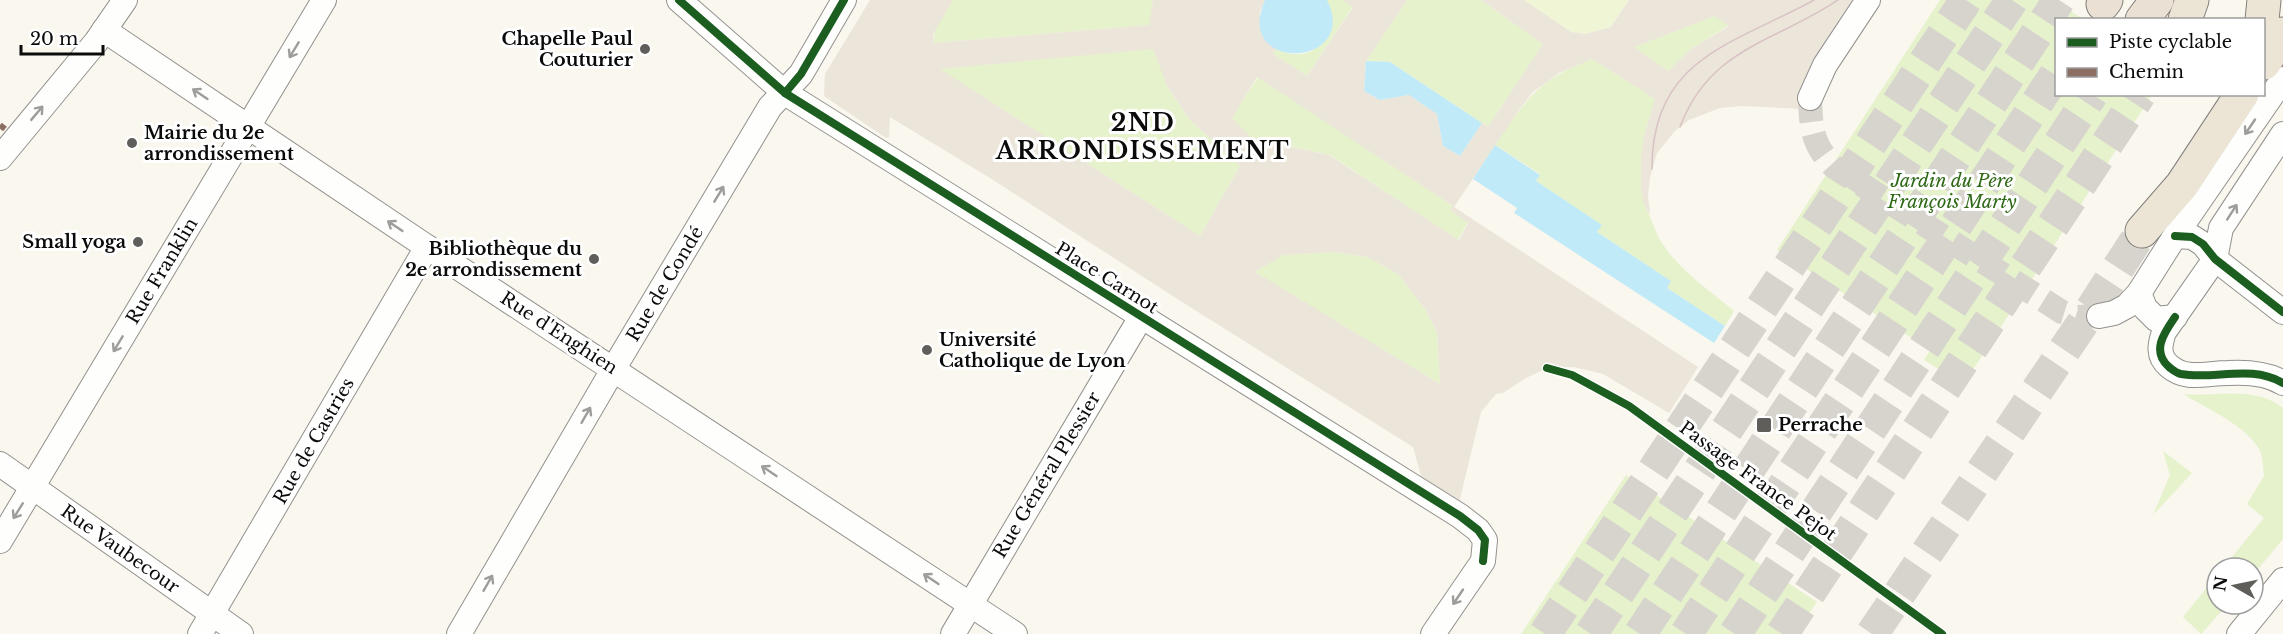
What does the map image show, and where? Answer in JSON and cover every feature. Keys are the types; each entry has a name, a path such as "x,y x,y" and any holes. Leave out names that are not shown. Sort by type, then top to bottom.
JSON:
{"highway":[{"path":"2144,18 2157,0"}],"main road":[{"path":"2186,18 2192,0"},
{"path":"2262,18 2264,0"},
{"path":"2265,61 2283,34"},
{"path":"2223,96 2186,152 2142,231 2182,185 2241,96"}],"street":[{"path":"0,158 104,30 125,0"},
{"name":"Rue Franklin","path":"0,541 324,0"},
{"name":"Place Carnot","path":"679,0 785,93 1460,516 1478,530 1485,540 1484,561 1433,634"},
{"path":"785,93 801,74 844,0"},
{"path":"1810,98 1826,65 1868,0"},
{"name":"Rue d'Enghien","path":"104,30 427,247 1015,634"},
{"path":"2099,316 2114,313 2127,306 2139,293 2175,236 2283,79"},
{"name":"Rue de Condé","path":"459,634 770,107 785,93"},
{"path":"2283,134 2222,228 2215,259 2164,332 2159,345 2164,363 2177,374 2197,376 2227,372 2254,374 2274,377 2283,383"},
{"path":"2175,236 2192,237 2204,244 2215,259 2283,312"},
{"name":"Rue de Castries","path":"206,624 427,247"},
{"path":"2139,293 2145,308 2156,319 2175,317"},
{"name":"Rue Général Plessier","path":"953,634 1141,317"},
{"name":"Rue Vaubecour","path":"0,464 33,487 206,624 241,634"},
{"path":"2239,634 2283,580"}],"green space":[{"path":"953,0 1153,0 1150,25 934,43 937,26"},
{"path":"1327,0 1343,0 1353,6 1307,76 1273,54 1276,49 1289,54 1301,54 1320,45 1330,25"},
{"path":"1407,0 1481,0 1543,44 1488,127 1390,62 1366,61"},
{"path":"1524,0 1629,0 1611,27 1585,34 1571,32"},
{"name":"Jardin du Père François Marty","path":"1940,0 2053,0 2081,18 2055,18 2055,96 2151,96 1963,385 1924,360 1930,350 1777,250"},
{"path":"1715,16 1729,25 1691,49 1668,71 1633,47"},
{"path":"1154,48 1167,86 1189,119 1240,166 1200,236 939,69"},
{"path":"1592,59 1656,99 1644,136 1644,205 1659,238 1669,253 1695,280 1734,311 1725,326 1667,288 1670,281 1597,232 1601,225 1536,181 1540,174 1495,145 1535,92 1559,74"},
{"path":"1258,77 1453,206 1451,210 1468,222 1458,240 1330,155 1253,139 1231,118"},
{"path":"1334,252 1367,257 1398,274 1425,309 1437,332 1440,384 1254,272 1283,255"},
{"path":"2183,394 2248,394 2272,401 2283,408 2283,539 2265,561 2265,556 2233,556 2264,518 2247,504 2264,476 2261,453 2247,435 2215,412"},
{"path":"2163,451 2192,473 2153,515 2170,475"},
{"path":"1626,475 1817,602 1795,634 1521,634"},
{"path":"2205,590 2205,616 2217,616 2201,634 2183,617"}],"shaded area":[{"path":"870,0 953,0 936,29 933,36 934,43 1149,25 1153,0 1265,0 1260,12 1260,26 1267,41 1276,49 1273,54 1307,76 1353,7 1343,0 1407,0 1366,61 1364,91 1380,100 1409,95 1437,114 1443,146 1460,156 1482,123 1488,127 1543,44 1481,0 1524,0 1571,32 1585,34 1611,27 1629,0 1873,0 1826,89 1814,106 1804,109 1741,106 1720,108 1689,120 1675,131 1657,153 1650,177 1648,196 1650,214 1644,205 1641,190 1641,157 1644,136 1655,99 1592,59 1559,73 1533,92 1454,207 1698,367 1669,413 1603,374 1574,367 1547,368 1503,393 1496,394 1481,412 1459,503 1421,476 1413,447 890,117 889,137 886,138 824,96 825,74","holes":["1715,16 1729,26 1691,49 1668,71 1634,47","1153,49 1167,86 1189,119 1240,166 1200,236 940,69","1257,77 1453,206 1450,210 1468,223 1459,240 1329,155 1253,139 1232,118","1334,252 1367,257 1398,274 1425,309 1437,332 1440,384 1255,272 1283,255"]}],"water":[{"path":"1265,0 1327,0 1333,23 1327,39 1314,49 1296,53 1279,50 1266,41 1260,24"},
{"path":"1366,61 1390,62 1482,123 1460,156 1443,146 1437,114 1409,95 1380,100 1364,91"},
{"path":"1495,145 1540,175 1536,181 1602,225 1597,232 1671,281 1667,288 1725,326 1714,343 1514,213 1517,208 1473,179"}],"tunnel":[{"path":"1545,634 1966,0"},
{"path":"1591,634 2012,0"},
{"path":"1640,634 2059,0"},
{"path":"1686,634 2055,76"},
{"path":"1735,634 2091,96"},
{"path":"1782,634 2139,96"},
{"path":"1810,98 1814,136 1821,151 1834,167 2062,312 2078,317 2099,316"},
{"path":"1872,634 2082,324 2142,231"}],"tram line":[{"path":"1652,169 1655,132 1666,102 1682,78 1703,59 1727,44 1814,0"},
{"path":"1680,127 1693,100 1709,79 1727,63 1747,49 1838,0"}],"marked path":[{"path":"0,125 5,129"}],"cycle path":[{"path":"679,0 785,93 1460,516 1478,530 1485,540 1483,561"},
{"path":"785,93 801,74 844,0"},
{"path":"2175,236 2192,237 2203,244 2215,259 2283,312"},
{"path":"2175,317 2160,348 2164,361 2176,372 2194,375 2258,374 2283,383"},
{"name":"Passage France Pejot","path":"1547,368 1572,375 1629,406 1942,634"}],"place":[{"name":"Chapelle Paul Couturier","path":"645,49"},
{"name":"Mairie du 2e arrondissement","path":"132,143"},
{"name":"Small yoga","path":"138,242"},
{"name":"Bibliothèque du 2e arrondissement","path":"594,259"},
{"name":"Université Catholique de Lyon","path":"927,350"},
{"name":"Perrache","path":"1764,425"}],"district":[{"name":"2ND ARRONDISSEMENT","path":"1143,136"}]}
